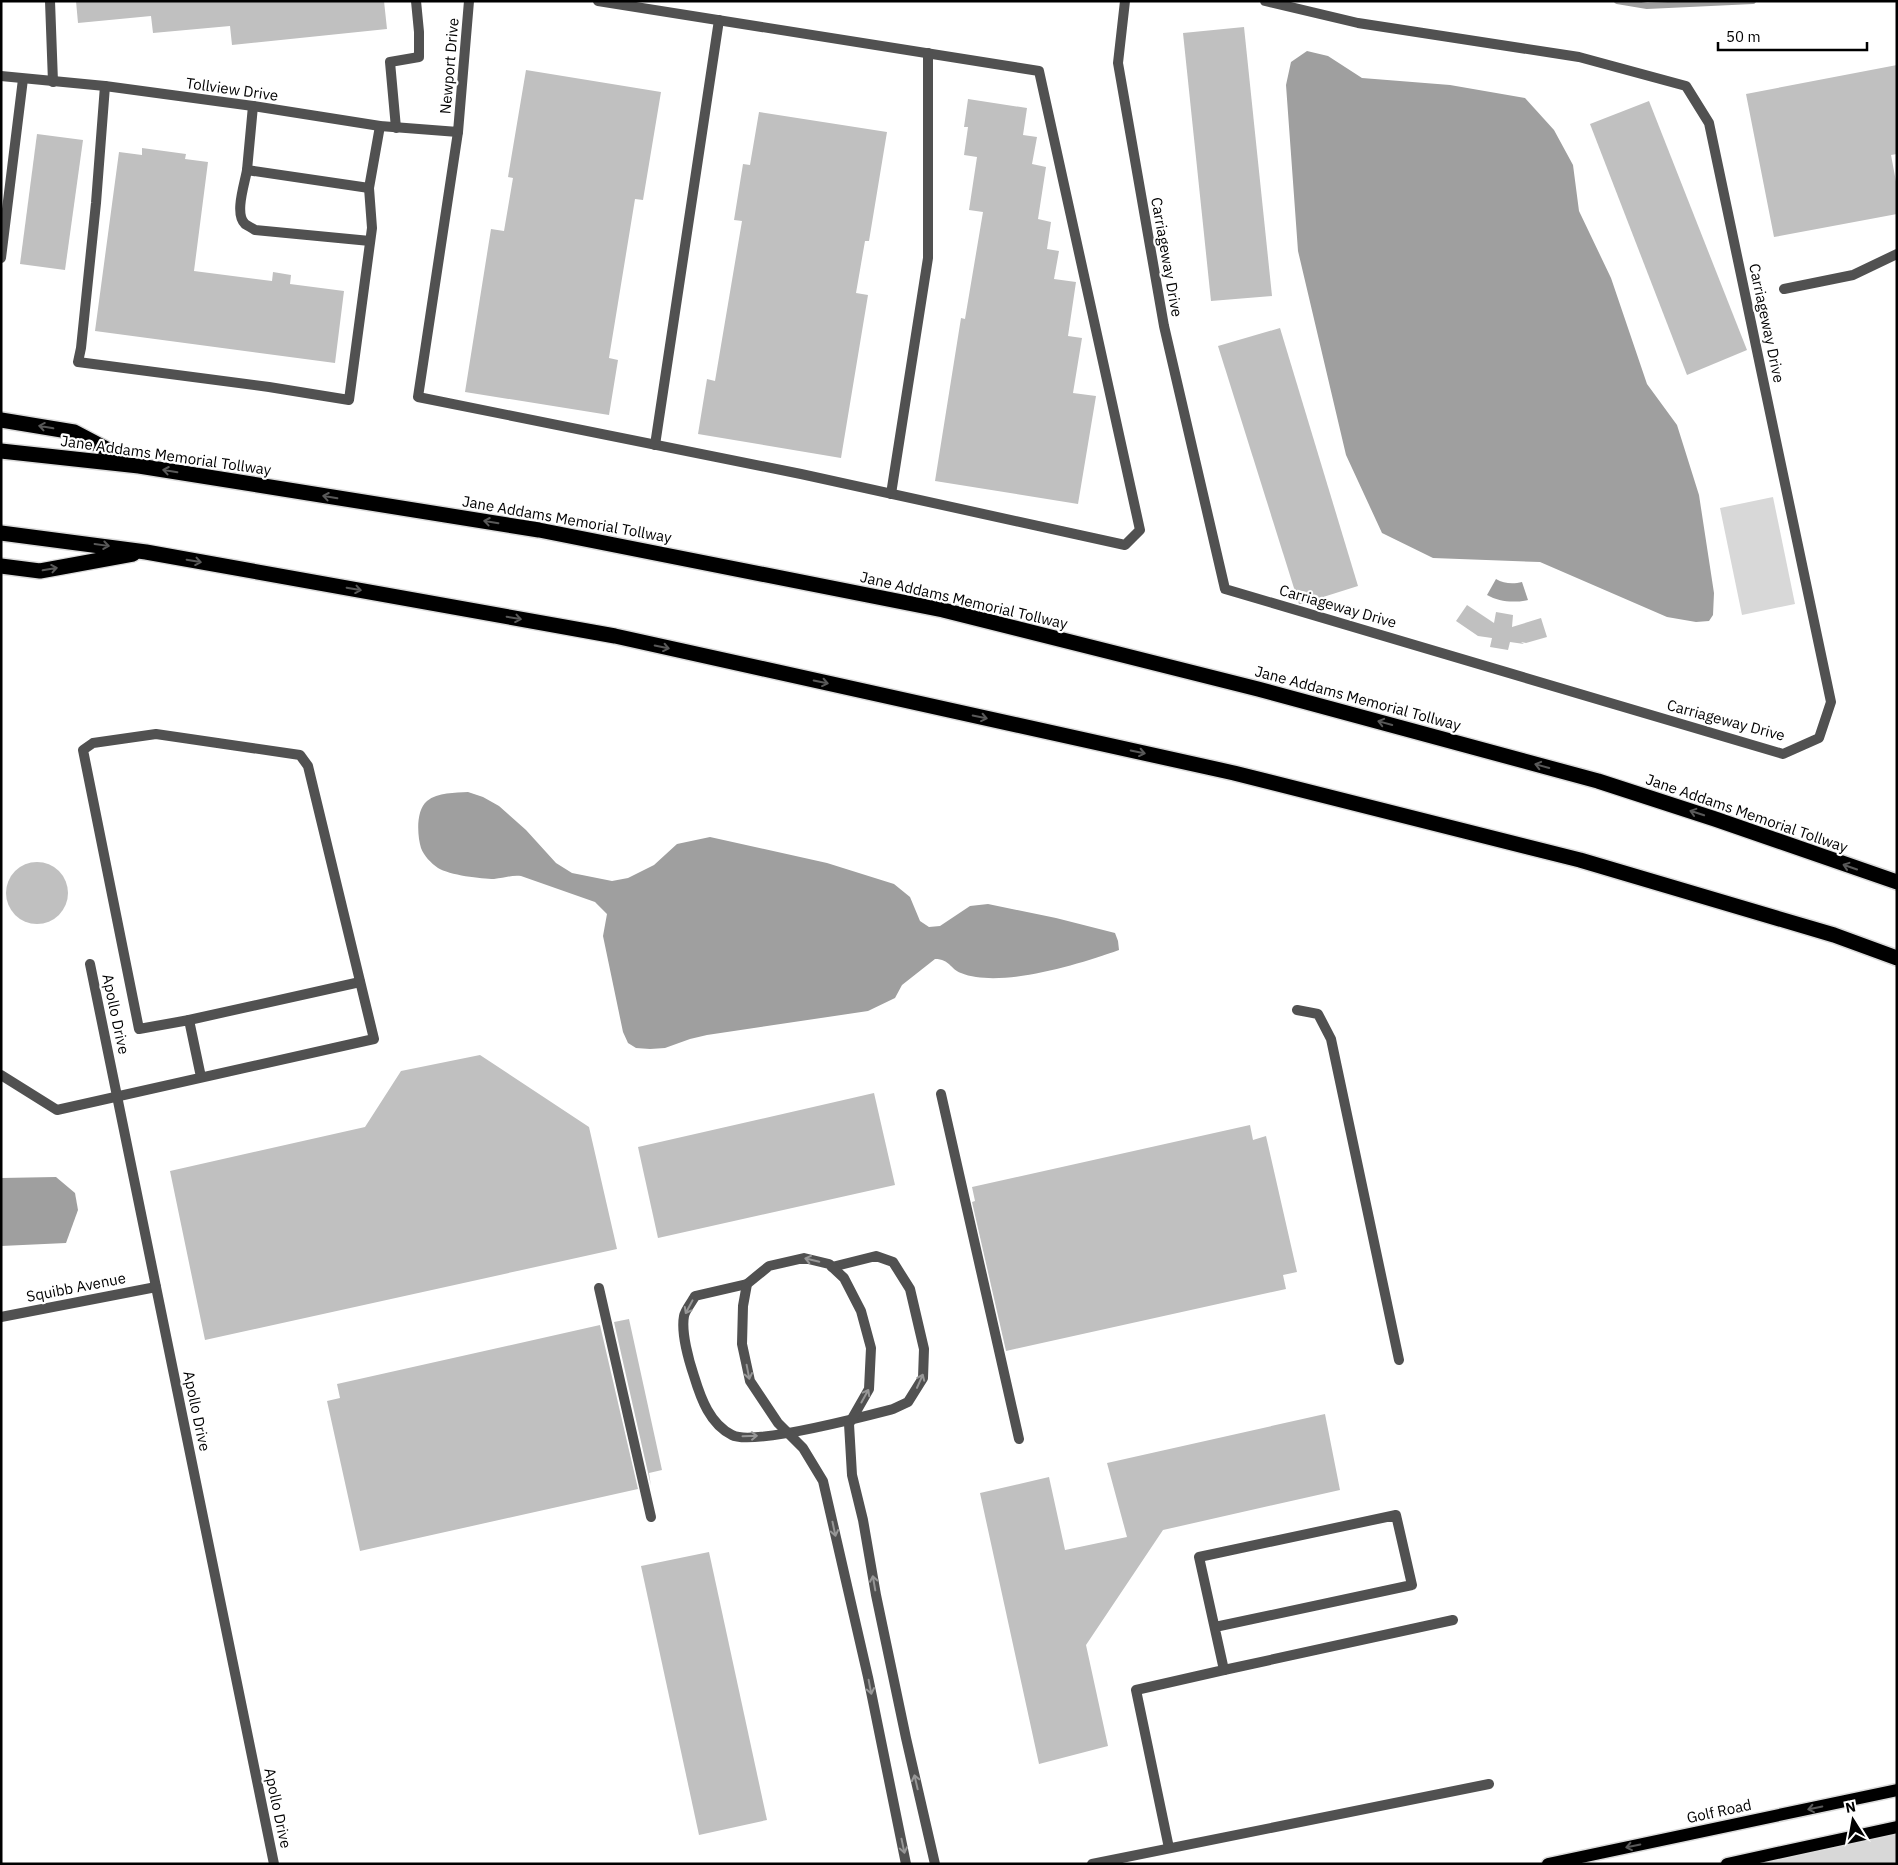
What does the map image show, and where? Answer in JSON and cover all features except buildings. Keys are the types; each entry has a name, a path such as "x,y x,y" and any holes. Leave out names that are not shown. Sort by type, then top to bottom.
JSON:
{"highway":[{"path":"1,420 74,432 138,466"},
{"name":"Jane Addams Memorial Tollway","path":"1,451 138,466 539,530 943,610 1248,687 1598,781 1897,882"},
{"path":"1,533 146,552 615,636 1234,773 1580,860 1834,935 1897,958"},
{"path":"1,566 40,571 146,552"}],"main road":[{"name":"Golf Road","path":"1548,1864 1897,1790"},
{"path":"1727,1864 1897,1827"}],"street":[{"path":"50,1 54,82"},
{"path":"396,128 390,62 419,57 416,1"},
{"name":"Newport Drive","path":"469,1 458,132 418,397 655,445"},
{"path":"598,1 719,20 928,53 1039,71 1140,530 1125,546 891,494 655,445 719,20"},
{"name":"Carriageway Drive","path":"1125,1 1118,63 1164,326 1226,589 1783,754 1819,738 1831,702 1709,123 1686,86 1579,57 1358,23 1265,1"},
{"path":"891,494 928,258 928,53"},
{"name":"Tollview Drive","path":"1,76 104,86 396,128 458,132"},
{"path":"1,258 23,79"},
{"path":"104,86 96,203 78,362 269,387 349,400 372,228 369,188 380,126"},
{"path":"253,106 247,170 240,207 240,216 244,224 255,230 370,241"},
{"path":"247,170 369,188"},
{"path":"1784,289 1853,275 1897,254"},
{"path":"1,1075 57,1110 117,1095 374,1039 308,766 300,754 156,734 93,743 83,750 139,1029 189,1020 360,982"},
{"name":"Apollo Drive","path":"90,964 274,1864"},
{"path":"1297,1010 1318,1014 1331,1039 1399,1360"},
{"path":"189,1020 201,1077"},
{"path":"942,1094 1019,1439"},
{"path":"832,1267 876,1256 893,1262 910,1289 924,1349 923,1378 908,1402 893,1409 852,1419 788,1433 734,1437 718,1426 701,1398 687,1353 684,1316 695,1296 747,1284 769,1266 804,1258 829,1264 832,1267 844,1278 861,1311 871,1348 869,1389 852,1419 849,1424 852,1475 863,1520 876,1595 906,1738 936,1864"},
{"path":"747,1284 743,1306 742,1344 750,1381 778,1423 803,1448 824,1481 868,1677 906,1864"},
{"name":"Squibb Avenue","path":"1,1317 156,1286"},
{"path":"599,1288 652,1517"},
{"path":"1215,1627 1412,1585 1396,1515 1199,1557 1224,1670"},
{"path":"1169,1848 1136,1690 1453,1620"},
{"path":"1092,1864 1489,1784"}],"shaded area":[{"path":"1307,51 1328,56 1362,78 1450,85 1525,98 1554,130 1573,165 1579,211 1611,278 1647,384 1677,425 1699,495 1714,593 1713,615 1709,621 1696,622 1667,617 1540,562 1433,558 1382,533 1346,455 1298,251 1286,85 1291,62"},
{"path":"1773,497 1795,604 1742,615 1720,508"},
{"path":"1496,579 1509,583 1522,582 1528,600 1507,601 1487,595"},
{"path":"468,792 483,797 499,806 526,830 556,863 572,873 612,881 628,878 654,865 677,844 710,837 827,863 894,884 910,897 920,921 929,927 940,926 970,906 988,904 1115,933 1119,950 1048,971 1029,975 992,978 963,974 947,962 935,959 902,985 895,998 868,1011 707,1035 665,1048 636,1048 628,1043 623,1032 603,936 607,914 595,902 521,876 489,879 450,873 438,868 424,854 418,830 419,816 423,805 436,796"},
{"path":"56,1177 75,1193 78,1210 66,1243 1,1246 1,1178"},
{"path":"1897,1827 1897,1864 1727,1864"}],"waterway":[{"path":"1617,1 1647,6 1753,1"}]}
